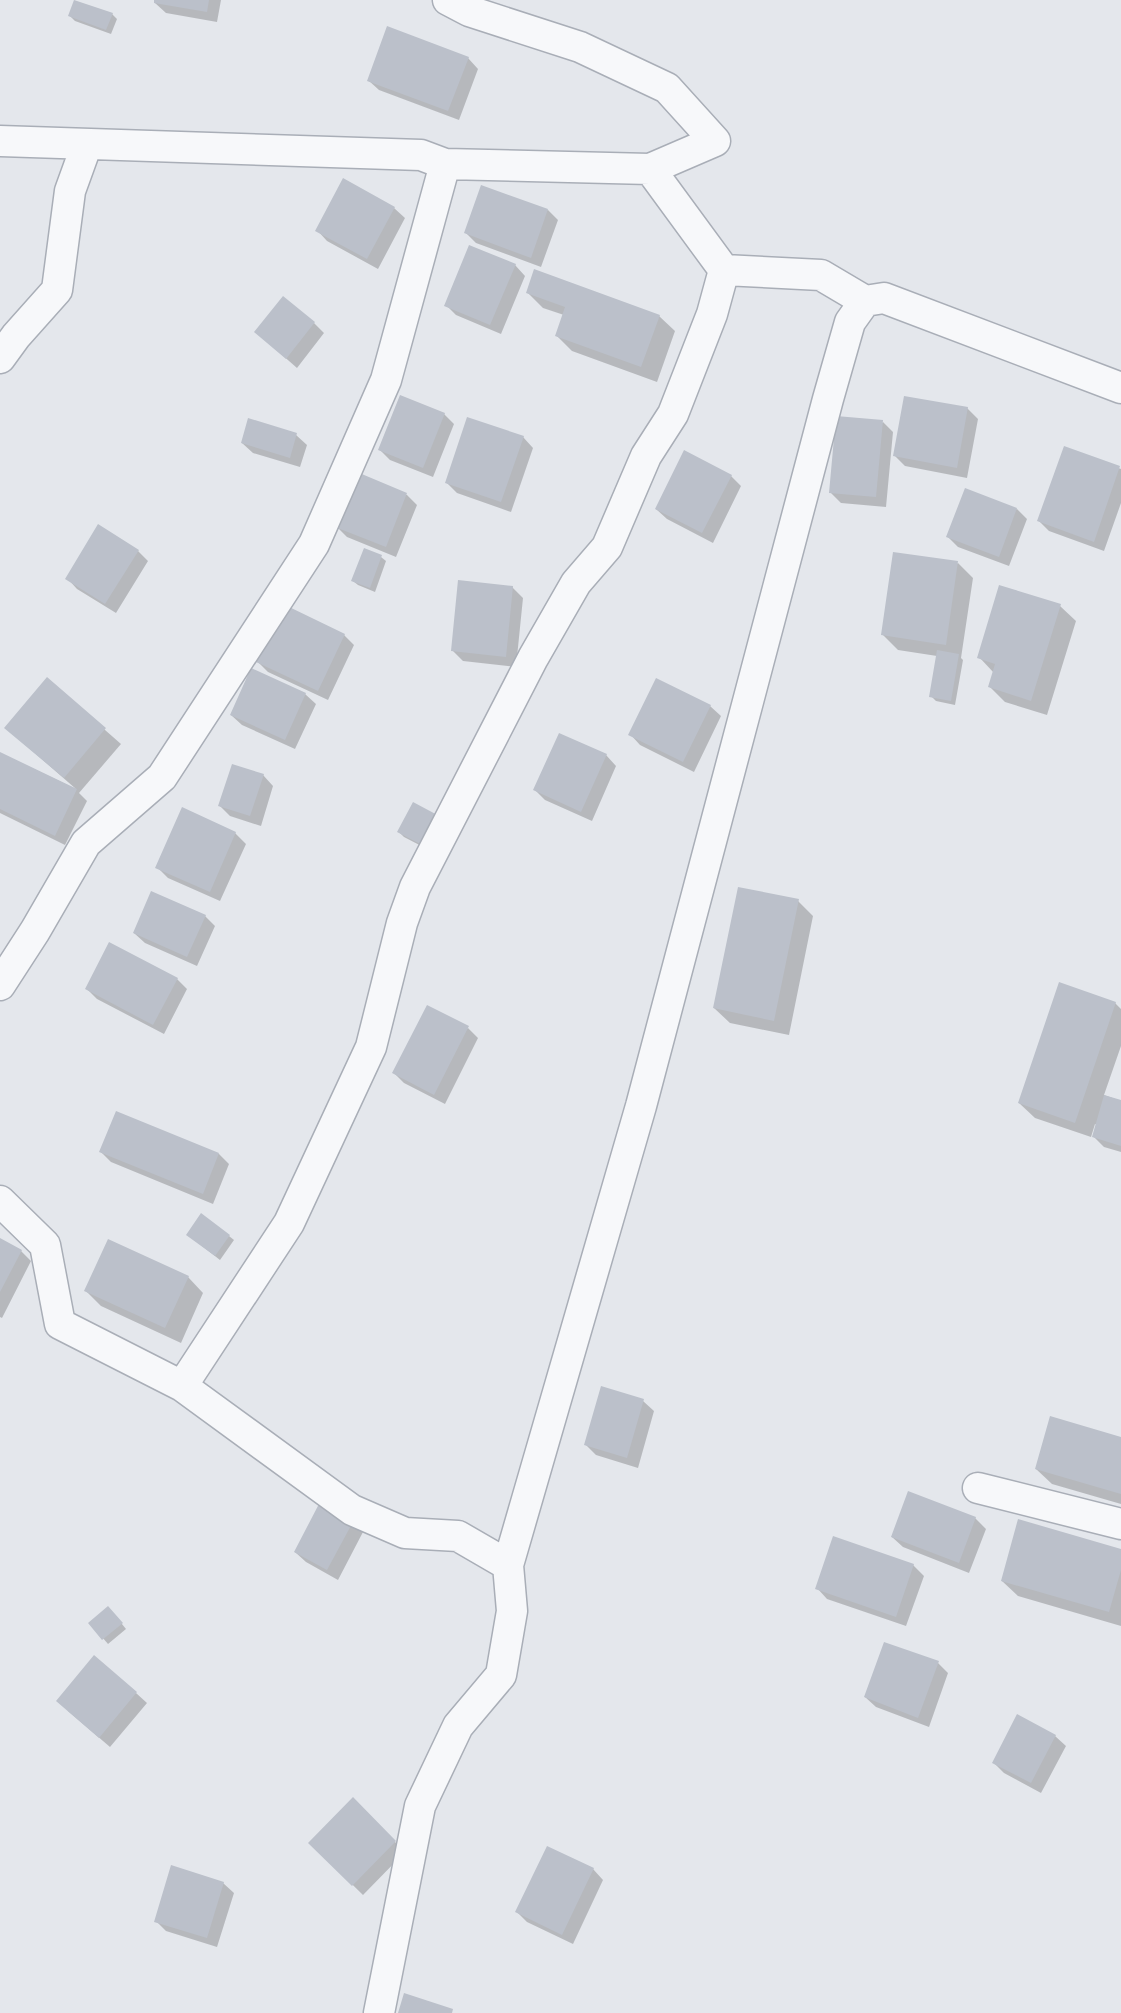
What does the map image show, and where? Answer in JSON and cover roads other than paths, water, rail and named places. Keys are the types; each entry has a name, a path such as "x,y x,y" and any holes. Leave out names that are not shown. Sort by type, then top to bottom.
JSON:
{"street":[{"path":"0,141 421,155 445,164 650,169 715,141 667,88 580,47 469,11 448,0"},
{"path":"0,358 16,336 57,291 70,191 87,144"},
{"path":"0,985 35,931 86,843 162,777 314,544 386,380 445,164"},
{"path":"650,169 724,270"},
{"path":"724,270 821,275 865,301 884,298 1121,388"},
{"path":"183,1386 289,1223 371,1047 402,923 415,887 533,658 576,583 607,547 646,456 673,414 712,314 724,270"},
{"path":"379,2013 420,1806 458,1726 501,1675 512,1611 508,1565 641,1106 828,399 850,322 865,301"},
{"path":"0,1201 45,1245 60,1324 183,1386 352,1510 405,1533 458,1536 508,1565"},
{"path":"978,1488 1121,1524"}]}
